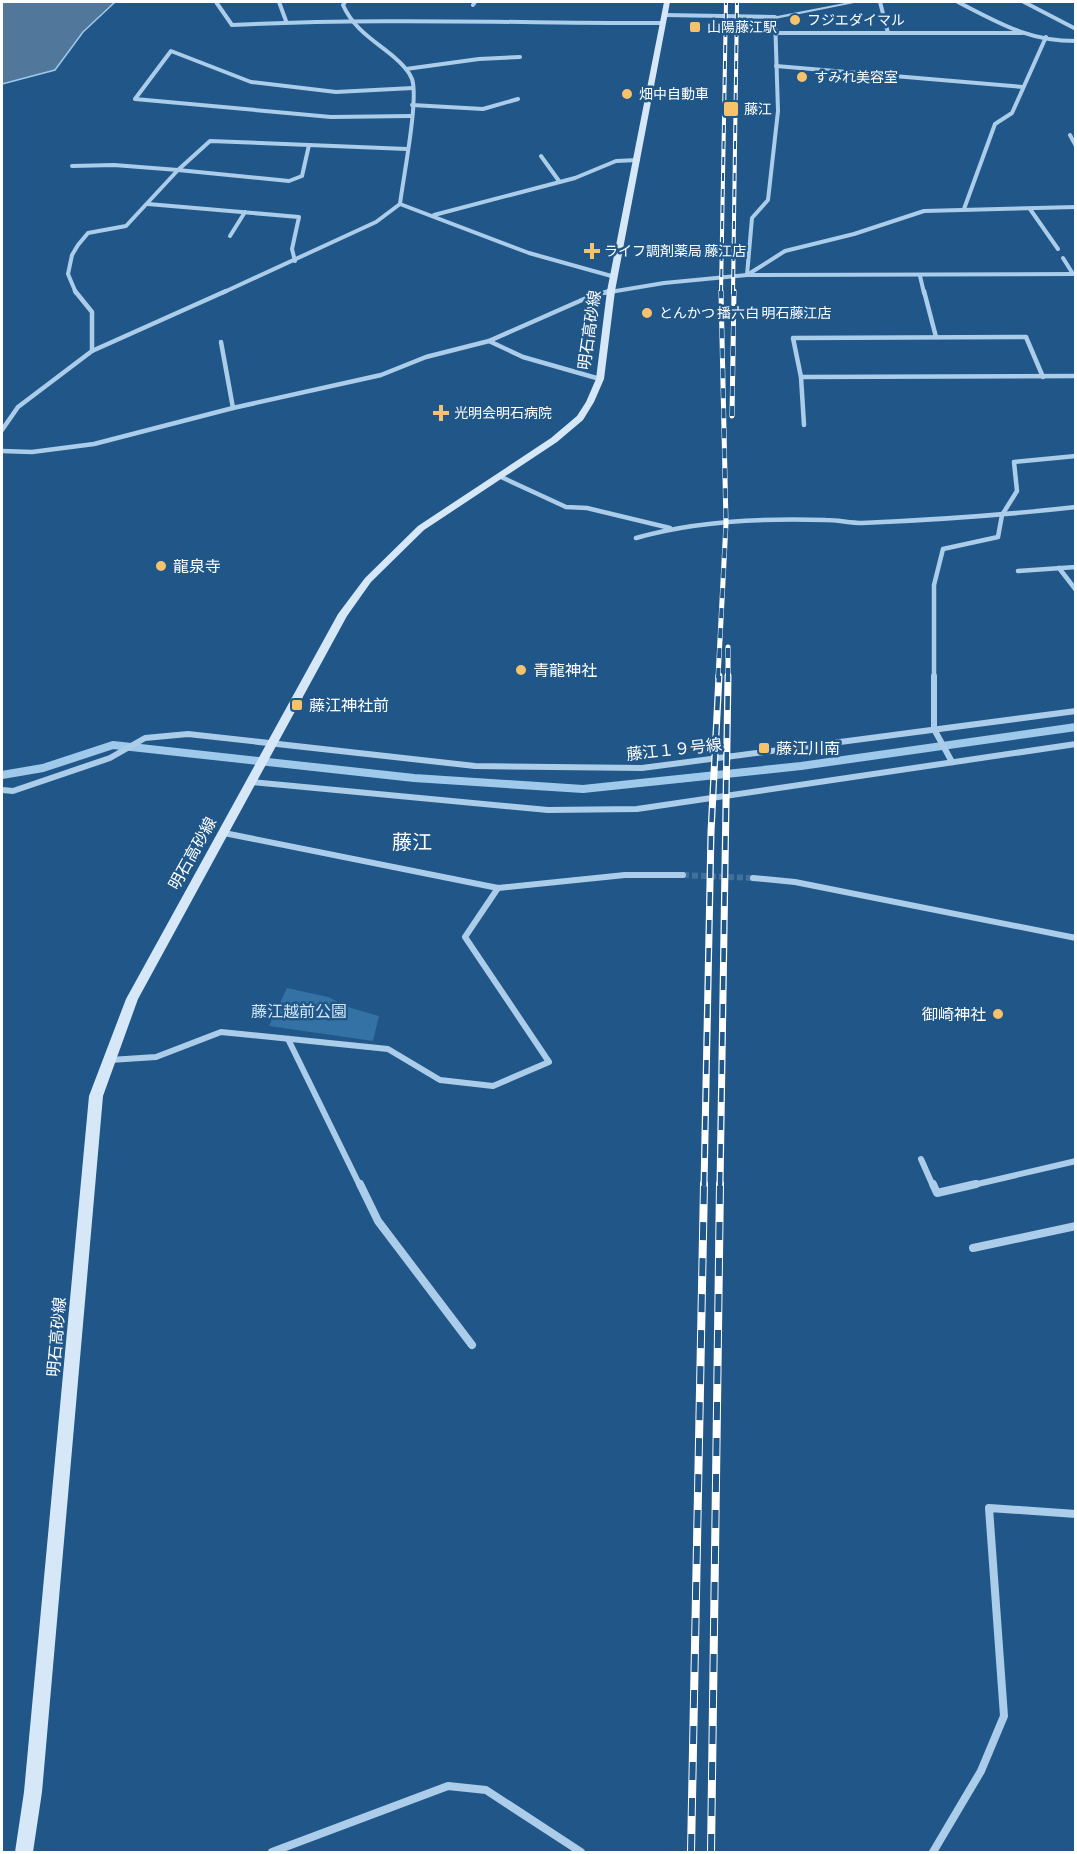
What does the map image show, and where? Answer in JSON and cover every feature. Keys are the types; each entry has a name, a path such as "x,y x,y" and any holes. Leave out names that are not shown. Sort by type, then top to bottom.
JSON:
{"main road":[{"name":"明石高砂線","path":"24,1852 33,1792 96,1096 132,999 342,616 368,580 421,528 554,440 580,418 600,379 611,291 667,2"}],"street":[{"path":"216,2 231,25 340,20 352,22 775,17 856,2"},
{"path":"279,2 286,21"},
{"path":"2,430 18,407 92,351 295,261 376,222 400,204 413,81 406,69 345,15 343,5 345,2"},
{"path":"880,2 888,33"},
{"path":"958,2 1022,33"},
{"path":"1024,2 1076,29"},
{"path":"747,275 752,218 768,200 778,111 775,17"},
{"path":"776,33 1022,33 1076,41"},
{"path":"964,209 995,124 1012,113 1046,37"},
{"path":"411,116 332,117 135,99 171,51 251,82 336,92 412,87"},
{"path":"406,69 479,59 520,57"},
{"path":"777,66 1023,87"},
{"path":"412,105 483,109 518,99"},
{"path":"1070,135 1076,146"},
{"path":"92,351 92,312 73,292 66,275 76,246 88,232 114,230 126,226 178,170 210,141 407,149"},
{"path":"72,166 114,165 289,181 302,176 309,145"},
{"path":"541,156 558,181"},
{"path":"434,214 575,177 616,161 638,160"},
{"path":"148,204 299,217 292,249 295,261"},
{"path":"400,204 434,214 529,253 615,277"},
{"path":"747,275 784,251 854,234 924,211 1076,207"},
{"path":"1030,209 1058,249"},
{"path":"230,236 245,212"},
{"path":"1063,258 1074,274"},
{"path":"2,451 32,452 94,444 233,408 381,375 426,357 489,341 591,296 611,291 747,275 1074,274"},
{"path":"920,276 936,337"},
{"path":"804,425 801,377 794,338 1026,337 1043,377"},
{"path":"489,341 523,357 600,379"},
{"path":"221,342 233,408"},
{"path":"801,377 1076,376"},
{"path":"952,762 934,729 934,585 943,549 998,537 1002,515 1017,491 1014,462 1076,456"},
{"path":"499,476 566,507 586,508 671,528"},
{"path":"636,538 671,528 726,523 826,520 859,523 1002,515 1076,507"},
{"path":"1018,571 1076,567"},
{"path":"1059,568 1076,590"},
{"name":"藤江１９号線","path":"2,790 13,791 110,758 145,738 188,734 475,766 642,768 1076,711"},
{"path":"254,777 548,810 637,809 1076,744"},
{"path":"224,833 498,888 625,875 682,875"},
{"path":"753,878 795,882 1076,938"},
{"path":"110,1060 156,1056 221,1032 388,1049 440,1080 493,1086 549,1062 465,937 498,888"},
{"path":"288,1039 378,1221 472,1345"},
{"path":"921,1159 937,1193 1076,1161"},
{"path":"973,1248 1076,1226"},
{"path":"933,1852 981,1771 1004,1716 989,1508 1076,1514"},
{"path":"272,1852 448,1786 486,1790 581,1852"}],"green space":[{"name":"藤江越前公園","path":"287,988 328,997 351,1008 379,1016 373,1041 269,1026"}],"shaded area":[{"path":"2,2 115,2 83,32 55,70 2,84"}],"waterway":[{"path":"2,775 43,768 113,745 414,778 583,789 801,766 1076,727"}],"tunnel":[{"path":"683,875 753,878"}],"railway":[{"path":"721,292 726,2"},
{"path":"733,293 737,2"},
{"path":"732,416 734,291"},
{"path":"718,678 726,523 721,292"},
{"path":"728,647 728,676"},
{"path":"704,1186 711,832 719,676"},
{"path":"720,1186 728,676"},
{"path":"691,1852 704,1184"},
{"path":"711,1852 720,1184"}],"place":[{"name":"フジエダイマル","path":"795,20"},
{"name":"山陽藤江駅","path":"695,27"},
{"name":"すみれ美容室","path":"802,77"},
{"name":"畑中自動車","path":"627,94"},
{"name":"藤江","path":"731,109"},
{"name":"ライフ調剤薬局 藤江店","path":"592,251"},
{"name":"とんかつ 播六白 明石藤江店","path":"647,313"},
{"name":"光明会明石病院","path":"441,413"},
{"name":"龍泉寺","path":"161,566"},
{"name":"青龍神社","path":"521,670"},
{"name":"藤江神社前","path":"297,705"},
{"name":"藤江川南","path":"764,748"},
{"name":"御崎神社","path":"998,1014"}],"district":[{"name":"藤江","path":"412,842"}]}
